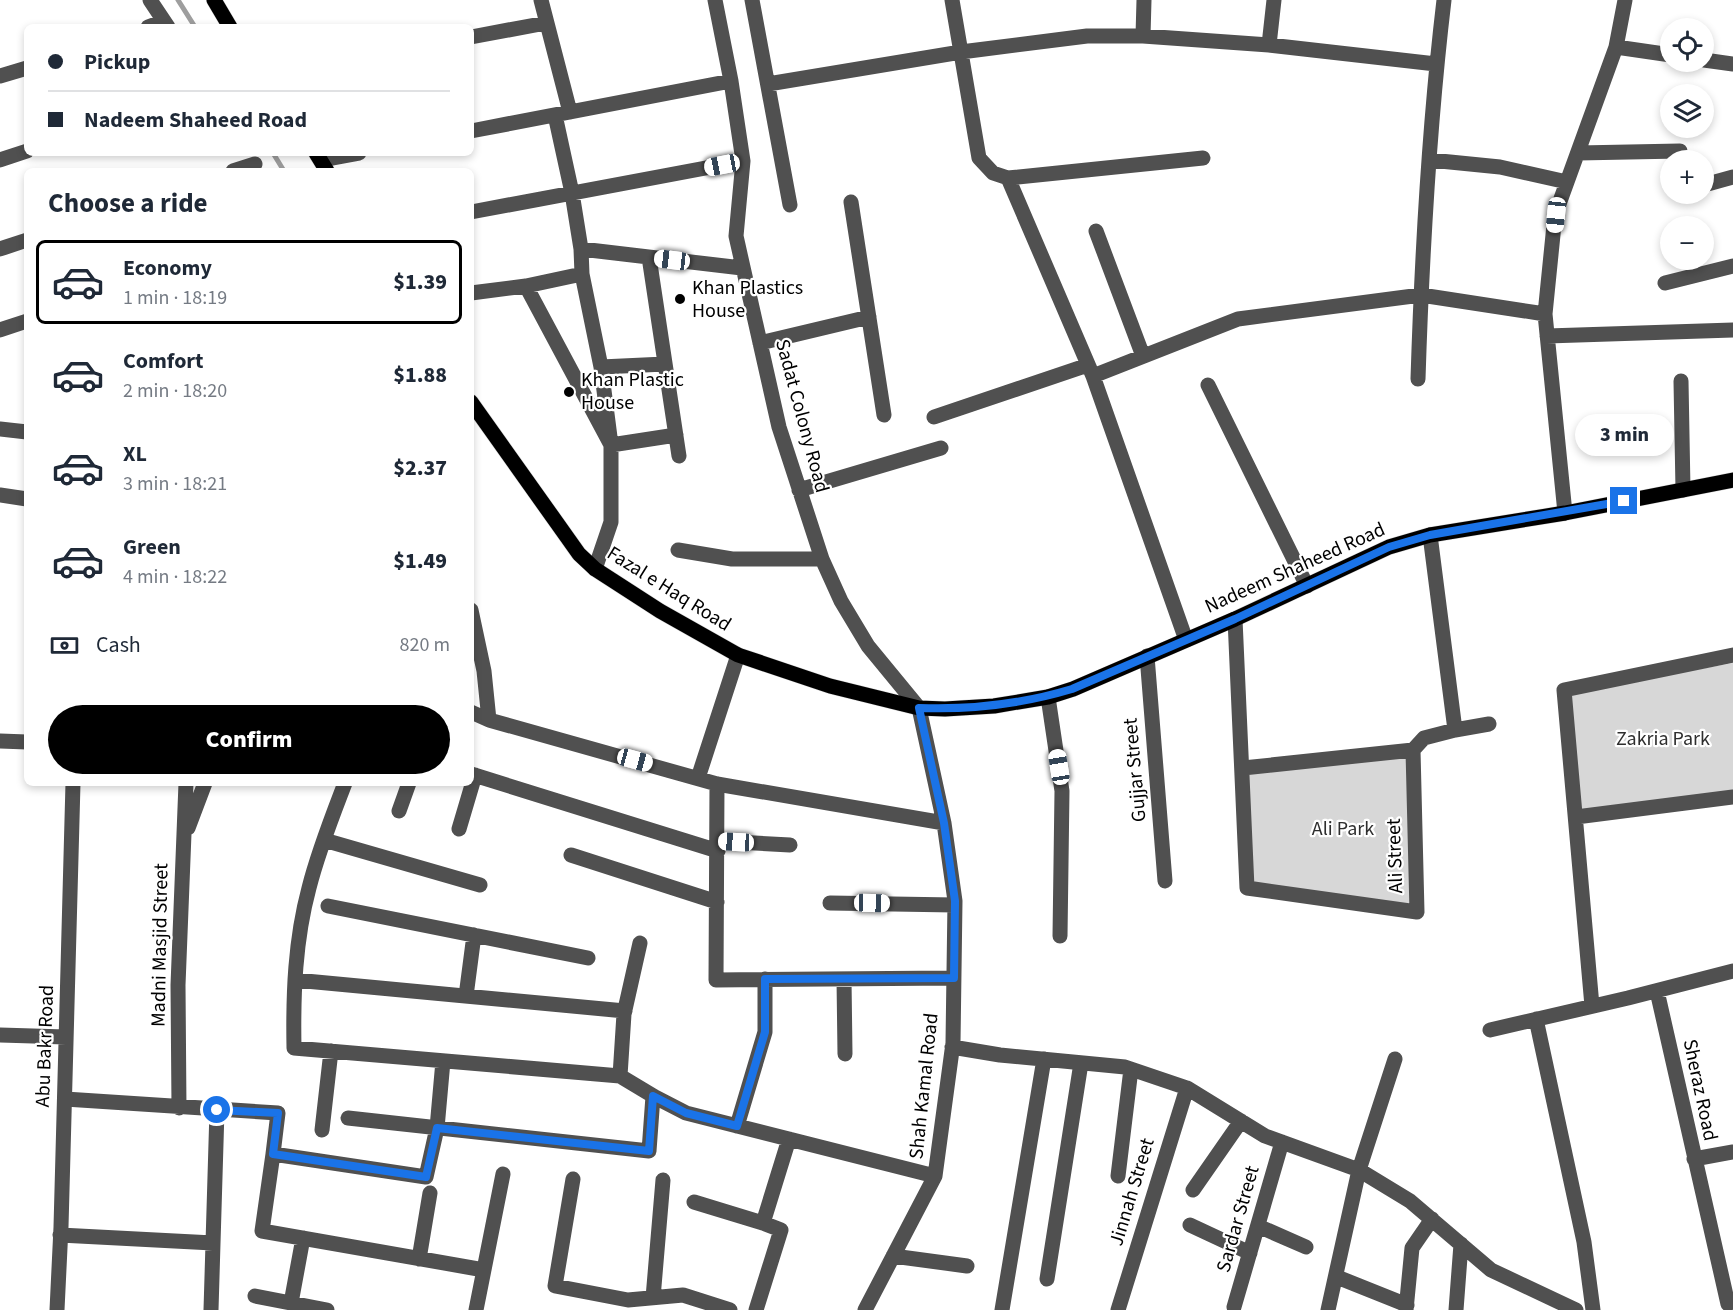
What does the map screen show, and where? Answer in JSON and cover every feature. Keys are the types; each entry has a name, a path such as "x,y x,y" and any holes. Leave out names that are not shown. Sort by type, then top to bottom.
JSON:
{"main road":[{"path":"214,0 228,24"},
{"name":"Fazal e Haq Road","path":"474,406 579,554 595,569 660,611 738,655 830,686 919,708"},
{"name":"Nadeem Shaheed Road","path":"919,708 994,706 1048,697 1072,689 1235,619 1389,547 1430,535 1565,513 1733,480"}],"street":[{"path":"150,0 166,24"},
{"path":"541,0 563,113 581,249 582,274 601,367 611,445 611,522 595,569"},
{"name":"Sadat Colony Road","path":"715,0 731,81 743,161 736,236 778,427 822,559 842,601 868,646 919,708"},
{"path":"752,0 790,206"},
{"path":"952,0 979,158 993,173 1008,178 1203,158"},
{"path":"1143,36 1144,0"},
{"path":"1269,45 1274,0"},
{"path":"1419,379 1421,295 1437,64 1444,0"},
{"path":"1565,513 1545,314 1556,215 1616,47 1625,0"},
{"path":"474,36 546,23"},
{"path":"768,84 961,52 1087,36 1143,36 1269,45 1437,64"},
{"path":"1616,47 1660,53"},
{"path":"1714,61 1733,64"},
{"path":"0,76 24,69"},
{"path":"474,130 731,81"},
{"path":"1578,153 1660,151"},
{"path":"0,160 24,152"},
{"path":"321,162 346,156"},
{"path":"1430,160 1500,166 1567,182"},
{"path":"474,211 743,161"},
{"path":"1714,182 1733,177"},
{"path":"1008,178 1090,371 1186,639"},
{"path":"851,202 884,416"},
{"path":"1096,231 1143,356"},
{"path":"0,249 24,241"},
{"path":"581,249 742,268"},
{"path":"649,257 679,456"},
{"path":"1665,283 1733,266"},
{"path":"474,293 526,286 582,274"},
{"path":"526,286 611,445"},
{"path":"934,417 1143,356 1238,319 1421,295 1545,314"},
{"path":"760,342 869,317"},
{"path":"0,330 24,322"},
{"path":"1547,336 1733,330"},
{"path":"601,367 665,364"},
{"path":"1681,381 1683,490"},
{"path":"1208,385 1307,586"},
{"path":"0,429 24,432"},
{"path":"611,445 676,435"},
{"path":"799,490 941,448"},
{"path":"0,495 24,499"},
{"path":"1430,535 1455,730"},
{"path":"678,550 732,559 822,559"},
{"name":"Ali Street","path":"1235,619 1247,888 1417,912 1413,750"},
{"path":"474,624 484,671 489,720"},
{"path":"698,777 738,655"},
{"path":"1593,1006 1564,690 1733,655"},
{"name":"Gujjar Street","path":"1147,656 1165,881"},
{"path":"1048,697 1062,791 1060,936"},
{"name":"Shah Kamal Road","path":"865,1310 935,1176 952,1047 955,904 944,823 919,708"},
{"path":"474,713 489,720 717,784 944,823"},
{"path":"1243,768 1413,750 1424,738 1489,724"},
{"path":"0,741 24,742"},
{"path":"474,775 718,846 790,845"},
{"path":"717,784 716,980 954,978"},
{"name":"Abu Bakr Road","path":"57,1310 73,786"},
{"name":"Madni Masjid Street","path":"179,1108 178,986 186,786"},
{"path":"184,840 205,786"},
{"path":"344,786 309,888 299,937 293,996 294,1048 620,1076 686,1113 935,1176"},
{"path":"399,811 408,786"},
{"path":"459,829 470,786"},
{"path":"1576,817 1733,797"},
{"path":"324,840 480,885"},
{"path":"572,855 717,903"},
{"path":"830,903 955,904"},
{"path":"328,906 588,958"},
{"path":"466,996 474,935"},
{"path":"620,1076 625,1011 640,943"},
{"path":"1490,1030 1733,971"},
{"path":"737,1126 765,1032 765,979"},
{"path":"844,979 845,1054"},
{"path":"295,980 625,1011"},
{"name":"Sheraz Road","path":"1657,991 1729,1306"},
{"path":"1536,1019 1584,1242 1593,1310"},
{"path":"0,1035 66,1037"},
{"path":"952,1047 1131,1069 1187,1088 1265,1136 1359,1170 1410,1201 1491,1269 1576,1310"},
{"path":"322,1130 331,1051"},
{"path":"1002,1310 1044,1059"},
{"path":"1329,1310 1359,1170 1395,1059"},
{"path":"273,1154 426,1177 437,1128 443,1060"},
{"path":"1047,1279 1081,1063"},
{"path":"1118,1176 1131,1069"},
{"name":"Jinnah Street","path":"1118,1310 1187,1088"},
{"path":"348,1118 649,1151 653,1096"},
{"path":"65,1099 278,1113 262,1231 484,1270"},
{"path":"211,1310 217,1110"},
{"path":"1193,1190 1241,1121"},
{"path":"763,1223 789,1139"},
{"name":"Sardar Street","path":"1234,1307 1282,1142"},
{"path":"1694,1160 1733,1152"},
{"path":"476,1310 503,1174"},
{"path":"573,1179 555,1286 628,1300 683,1295 730,1310"},
{"path":"653,1298 663,1180"},
{"path":"419,1259 430,1193"},
{"path":"694,1202 781,1230 756,1310"},
{"path":"1337,1277 1406,1307 1412,1248 1432,1219"},
{"path":"1190,1225 1250,1253"},
{"path":"1258,1226 1306,1247"},
{"path":"60,1235 213,1243"},
{"path":"291,1303 303,1238"},
{"path":"1456,1310 1461,1244"},
{"path":"893,1256 967,1266"},
{"path":"255,1296 327,1310"}],"green space":[{"name":"Zakria Park","path":"1733,663 1733,792 1580,812 1569,693"},
{"name":"Ali Park","path":"1413,750 1417,912 1247,888 1243,768"}],"waterway":[{"path":"178,0 193,24"},
{"path":"275,156 282,168"}],"place":[{"name":"Khan Plastics House","path":"680,299"},
{"name":"Khan Plastic House","path":"569,392"}],"route":[{"path":"217,1110 278,1113 273,1154 426,1177 437,1128 649,1151 653,1096 686,1113 737,1126 765,1032 765,979 954,978 955,901 944,823 919,708 994,706 1048,697 1072,689 1235,619 1389,547 1430,535 1624,501"}]}
